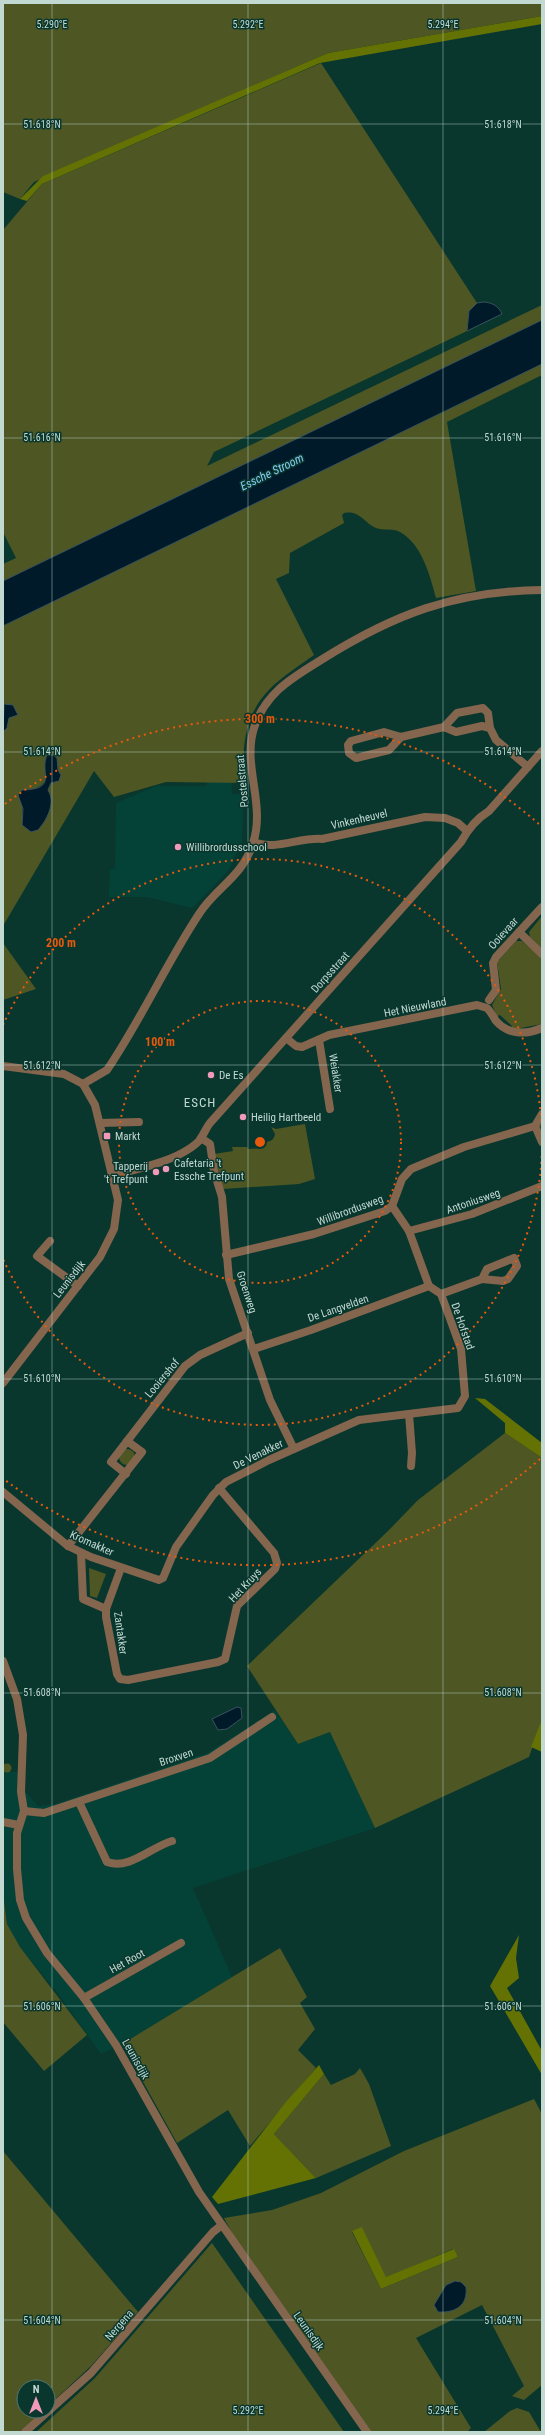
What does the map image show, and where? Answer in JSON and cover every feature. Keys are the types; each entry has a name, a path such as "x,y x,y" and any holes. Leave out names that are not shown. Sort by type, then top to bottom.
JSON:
{"street":[{"name":"Postelstraat","path":"83,1084 107,1070 200,912 232,879 245,863 254,842 256,805 250,750 253,730 262,709 282,685 373,630 429,606 490,593 542,590"},
{"path":"401,737 389,750 356,758 349,753 348,745 351,741 384,732 401,737 444,727 457,713 483,708 488,713 490,728 496,740 528,767"},
{"path":"444,727 456,732 482,726 490,728"},
{"name":"Dorpsstraat","path":"113,1175 145,1167 171,1157 191,1147 201,1138 210,1122 461,842 467,831 480,816 489,811 542,751"},
{"name":"Vinkenheuvel","path":"254,842 268,845 310,838 322,839 425,817 445,818 458,823 467,831"},
{"name":"Ooievaar","path":"490,1000 496,990 493,963 496,957 542,907"},
{"path":"519,932 542,954"},
{"name":"Het Nieuwland","path":"286,1038 296,1046 302,1047 329,1035 477,1006 487,1008 496,1020 512,1032 532,1032 542,1028"},
{"name":"Weiakker","path":"319,1040 330,1109"},
{"path":"3,1066 64,1074 83,1084 94,1105 100,1123 139,1122"},
{"path":"542,1114 535,1126 542,1142"},
{"name":"Leunisdijk","path":"4,1379 104,1252 114,1229 118,1200 100,1123"},
{"name":"Willibrordusweg","path":"226,1255 314,1234 385,1211 392,1206 402,1179 411,1169 464,1147 535,1126"},
{"name":"Groenweg","path":"201,1138 210,1144 214,1171 222,1196 226,1255 230,1279 270,1400 294,1449"},
{"name":"Antoniusweg","path":"410,1231 466,1216 502,1204 542,1186"},
{"path":"392,1206 410,1231 429,1286"},
{"path":"50,1241 37,1256 78,1286"},
{"path":"441,1294 482,1279"},
{"name":"De Hofstad","path":"429,1286 441,1294 461,1349 465,1396"},
{"name":"De Langvelden","path":"254,1349 311,1330 429,1286"},
{"name":"Looiershof","path":"126,1474 111,1462 185,1366 200,1355 248,1332"},
{"name":"De Venakker","path":"163,1578 176,1547 219,1488 226,1482 359,1420 458,1408 465,1396"},
{"path":"409,1414 412,1453 411,1466"},
{"path":"68,1546 142,1452 127,1441"},
{"name":"Het Kruys","path":"120,1679 128,1680 218,1662 224,1659 237,1606 275,1569 277,1563 274,1553 219,1488"},
{"name":"Kromakker","path":"3,1492 68,1546 81,1553 152,1579 159,1580 163,1578"},
{"path":"81,1553 83,1599 106,1609"},
{"name":"Zantakker","path":"120,1679 117,1674 106,1609 121,1568"},
{"name":"Leunisdijk","path":"3,1662 13,1684 22,1723 21,1792 24,1811 19,1825 18,1888 26,1918 47,1953 84,1998 116,2045 181,2163 222,2225 366,2432"},
{"name":"Broxven","path":"24,1811 44,1813 210,1758 272,1717"},
{"path":"79,1802 107,1862 116,1865 125,1863 172,1841"},
{"path":"3,1822 19,1825"},
{"name":"Het Root","path":"84,1998 181,1943"},
{"name":"Nergena","path":"26,2432 91,2373 213,2232 222,2225"}],"shaded area":[{"path":"3,3 542,3 542,16 328,53 34,182 20,199 3,192"},
{"path":"321,63 477,303 469,311 467,331 214,452 207,466 542,305 542,320 3,581 3,564 16,558 3,532 3,230 42,184"},
{"path":"542,364 542,375 447,422 476,591 436,598 424,561 408,537 397,531 376,528 354,513 344,513 342,515 344,523 290,553 289,573 276,579 314,655 267,692 252,715 247,730 244,747 247,783 166,782 114,797 94,771 3,926 3,732 9,718 15,716 5,704 3,706 3,626","holes":["45,760 58,763 58,770 48,790 46,819 38,830 22,819 22,790 36,788 44,782 46,778"]},
{"name":"Willibrordusschool","path":"207,779 231,780 232,794 244,795 242,842 228,871 192,908 147,897 109,897 110,869 115,869 116,803 156,786 207,786"},
{"path":"542,916 542,949 530,937 529,932"},
{"path":"516,941 522,941 542,958 542,1024 521,1028 519,1030 512,1028 512,1026 500,1015 497,1016 492,1005 501,989 497,962"},
{"path":"3,943 36,989 3,1000"},
{"path":"305,1124 315,1179 299,1184 223,1189 214,1154 233,1151 232,1147 247,1147 248,1149 264,1148 265,1142 269,1142 274,1138 275,1134 271,1127 276,1129"},
{"path":"505,1433 542,1458 542,1719 529,1757 375,1828 330,1732 298,1744 247,1666 389,1530 418,1500"},
{"path":"127,1449 134,1454 135,1457 130,1464 127,1465 120,1460 119,1457 124,1450"},
{"path":"89,1568 106,1574 97,1598 90,1596"},
{"path":"275,1710 298,1744 330,1732 375,1828 193,1888 232,1977 122,2044 101,2054 59,1995 20,1947 7,1924 3,1893 3,1772 23,1772 25,1791 38,1806 55,1804 207,1753"},
{"path":"7,1763 12,1768 7,1773 2,1768"},
{"path":"3,1893 7,1924 20,1947 87,2035 44,2071 3,2022"},
{"path":"280,1948 307,1997 300,2003 315,2029 298,2050 316,2068 250,2146 228,2110 177,2143 122,2044"},
{"path":"360,2068 369,2084 391,2146 316,2178 274,2134 324,2074 331,2085 355,2074"},
{"path":"534,2099 542,2114 542,2385 524,2400 512,2396 524,2386 482,2305 416,2338 471,2428 467,2432 371,2432 233,2235 224,2218 272,2210 321,2193 404,2151","holes":["362,2228 386,2278 453,2249 458,2257 381,2289 352,2232","446,2285 446,2312 438,2312 435,2305"]},
{"path":"3,2151 138,2312 92,2365 56,2399 56,2379 16,2379 16,2419 34,2419 19,2432 3,2432"},
{"path":"212,2243 344,2432 36,2432 50,2419 56,2419 56,2414 95,2378"},
{"path":"517,2408 529,2412 541,2432 484,2432 510,2411"}],"green space":[{"path":"542,16 542,24 320,63 42,184 27,201 20,199 43,176 328,53"},
{"path":"475,1398 485,1399 542,1443 542,1458 505,1433 505,1423"},
{"path":"542,1719 542,1752 531,1747"},
{"path":"519,1935 516,1958 519,1978 507,1988 542,2051 542,2075 490,1986"},
{"path":"319,2065 324,2074 274,2134 316,2178 218,2204 212,2197 285,2103"},
{"path":"362,2227 386,2277 454,2249 458,2257 381,2289 352,2231"}],"water":[{"path":"483,302 494,305 502,314 467,331 469,311 477,303"},
{"name":"Essche Stroom","path":"542,320 542,364 3,626 3,581"},
{"path":"4,704 13,705 18,715 9,718 7,728 3,732"},
{"path":"47,755 53,755 57,758 58,770 61,775 59,781 51,783 48,790 51,806 47,816 38,830 31,832 22,825 23,809 18,795 22,790 40,787 44,783 45,762"},
{"path":"237,1707 241,1708 242,1718 227,1729 218,1730 212,1719"},
{"path":"455,2281 461,2282 466,2287 466,2294 463,2304 455,2310 438,2312 434,2305 446,2285"}],"place":[{"name":"Willibrordusschool","path":"178,847"},
{"name":"De Es","path":"211,1075"},
{"name":"Heilig Hartbeeld","path":"243,1117"},
{"name":"Markt","path":"107,1136"},
{"name":"Cafetaria 't Essche Trefpunt","path":"166,1169"},
{"name":"Tapperij 't Trefpunt","path":"156,1172"}],"district":[{"name":"ESCH","path":"200,1102"}]}
